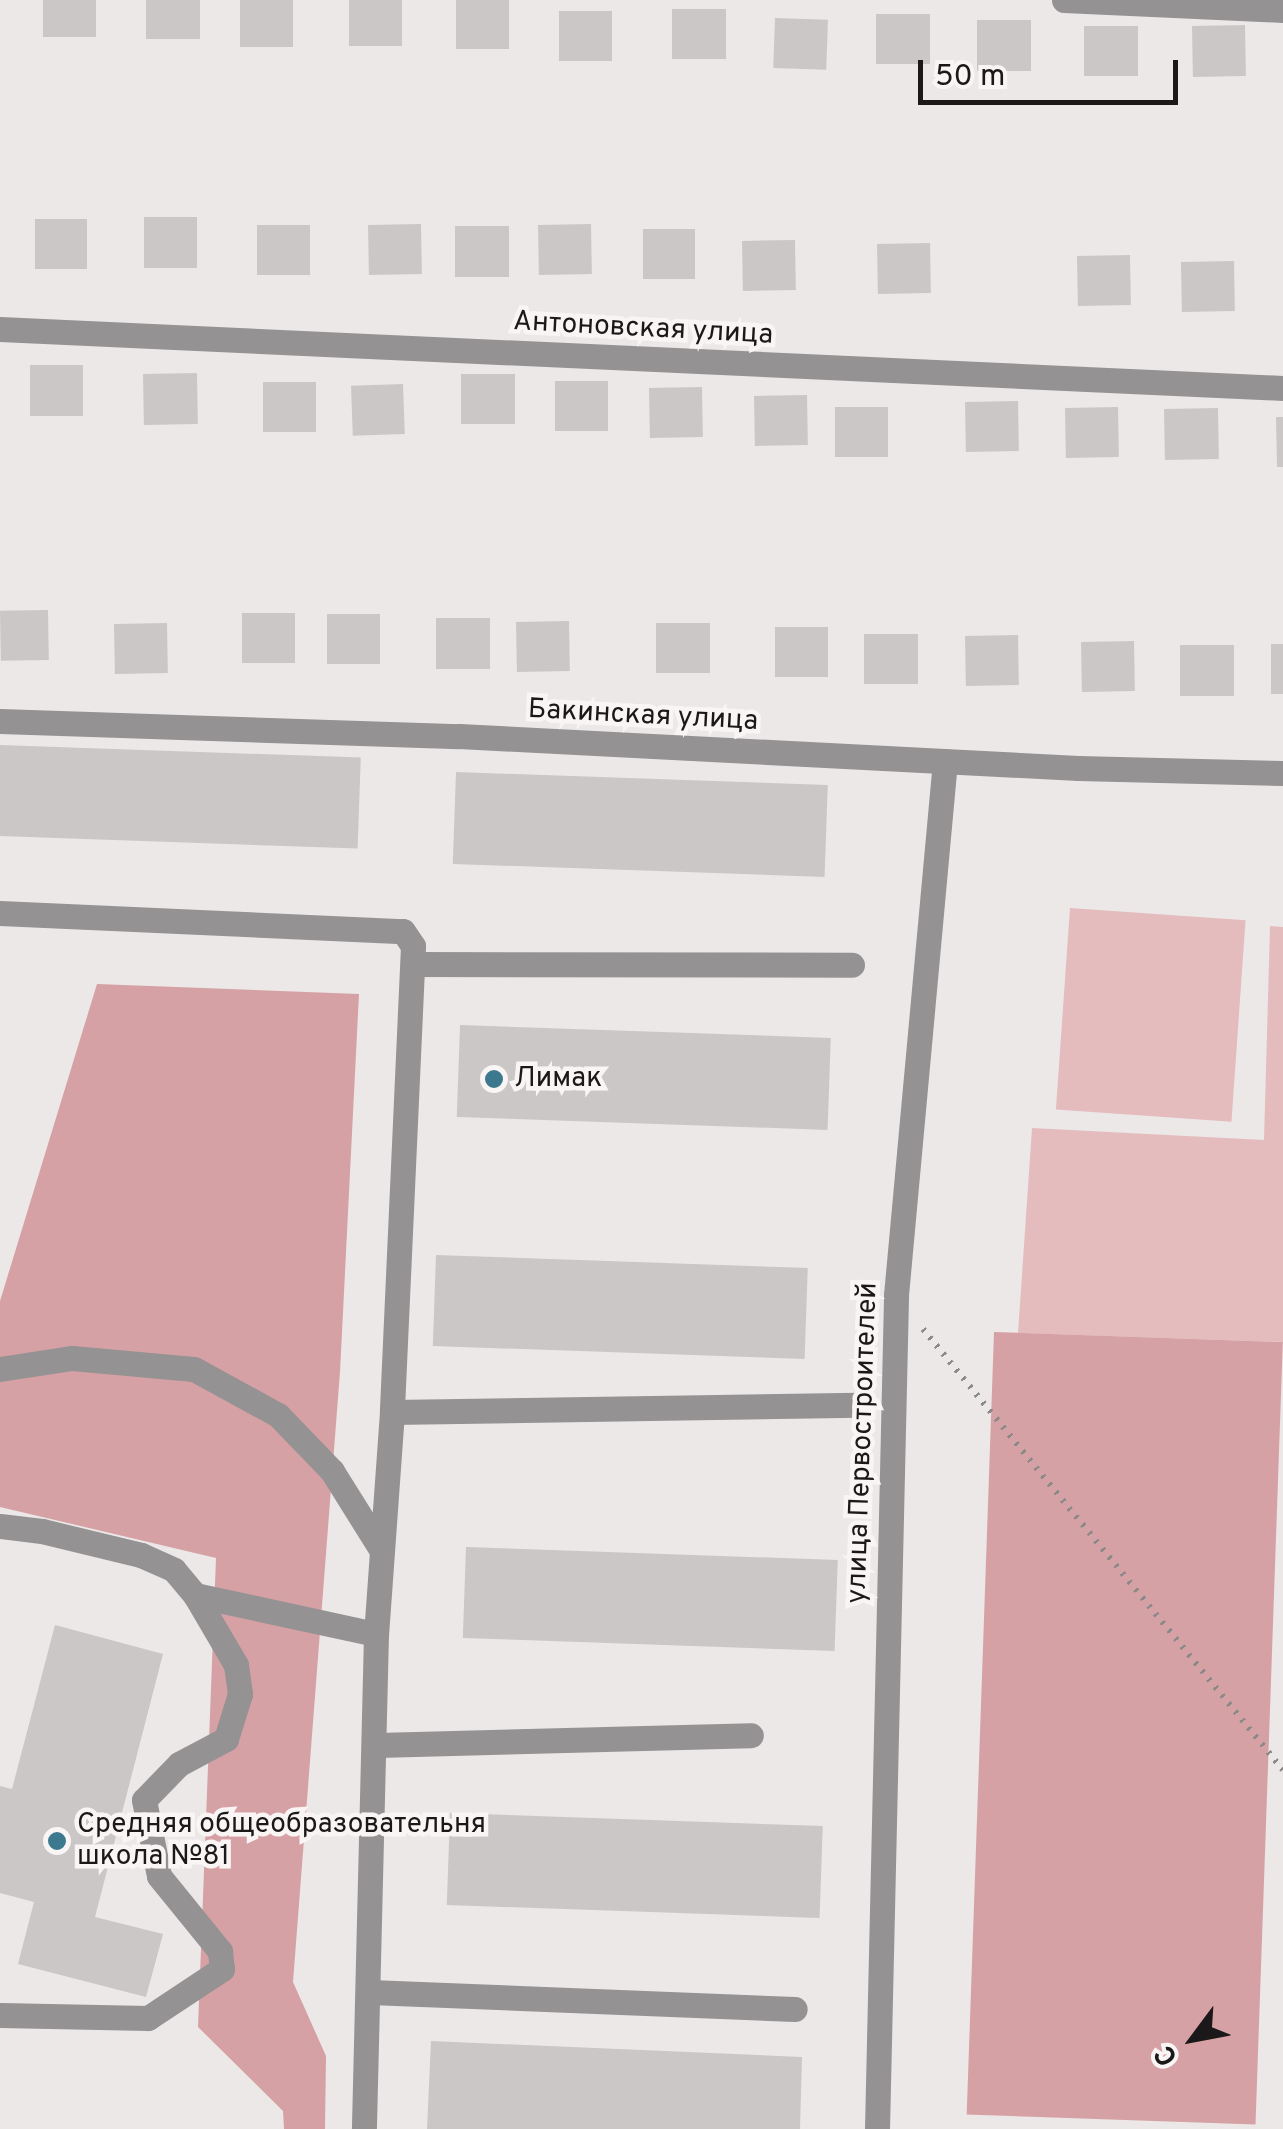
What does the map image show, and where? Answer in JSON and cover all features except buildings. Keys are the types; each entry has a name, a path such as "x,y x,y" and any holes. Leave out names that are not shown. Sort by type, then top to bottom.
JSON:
{"street":[{"path":"1064,0 1283,10"},
{"name":"Антоновская улица","path":"0,329 1283,388"},
{"name":"Бакинская улица","path":"0,721 459,736 945,761 1283,773"},
{"name":"улица Первостроителей","path":"877,2129 896,1295 945,761"},
{"path":"0,914 403,931 413,946 392,1412 376,1634 377,1745 364,2129"},
{"path":"414,964 852,965"},
{"path":"0,1369 72,1358 194,1370 278,1416 332,1470 382,1551"},
{"path":"392,1412 859,1404"},
{"path":"0,1526 42,1531 142,1555 174,1570 195,1595 236,1664 240,1694 226,1739 179,1764 144,1800 158,1876 220,1951 222,1969 148,2018 0,2015"},
{"path":"195,1595 376,1634"},
{"path":"377,1745 750,1735"},
{"path":"370,1992 795,2009"}],"path":[{"path":"896,1295 1283,1770"}],"shaded area":[{"path":"1070,908 1246,920 1231,1122 1056,1110"},
{"path":"1270,926 1283,927 1283,1342 1018,1333 1032,1128 1264,1140"},
{"path":"97,984 359,994 340,1372 293,1982 326,2056 325,2129 284,2129 283,2111 198,2027 216,1558 0,1507 0,1301"},
{"path":"994,1332 1283,1342 1255,2125 967,2115"}],"place":[{"name":"Лимак","path":"494,1079"},
{"name":"Средняя общеобразовательня школа №81","path":"57,1841"}]}
